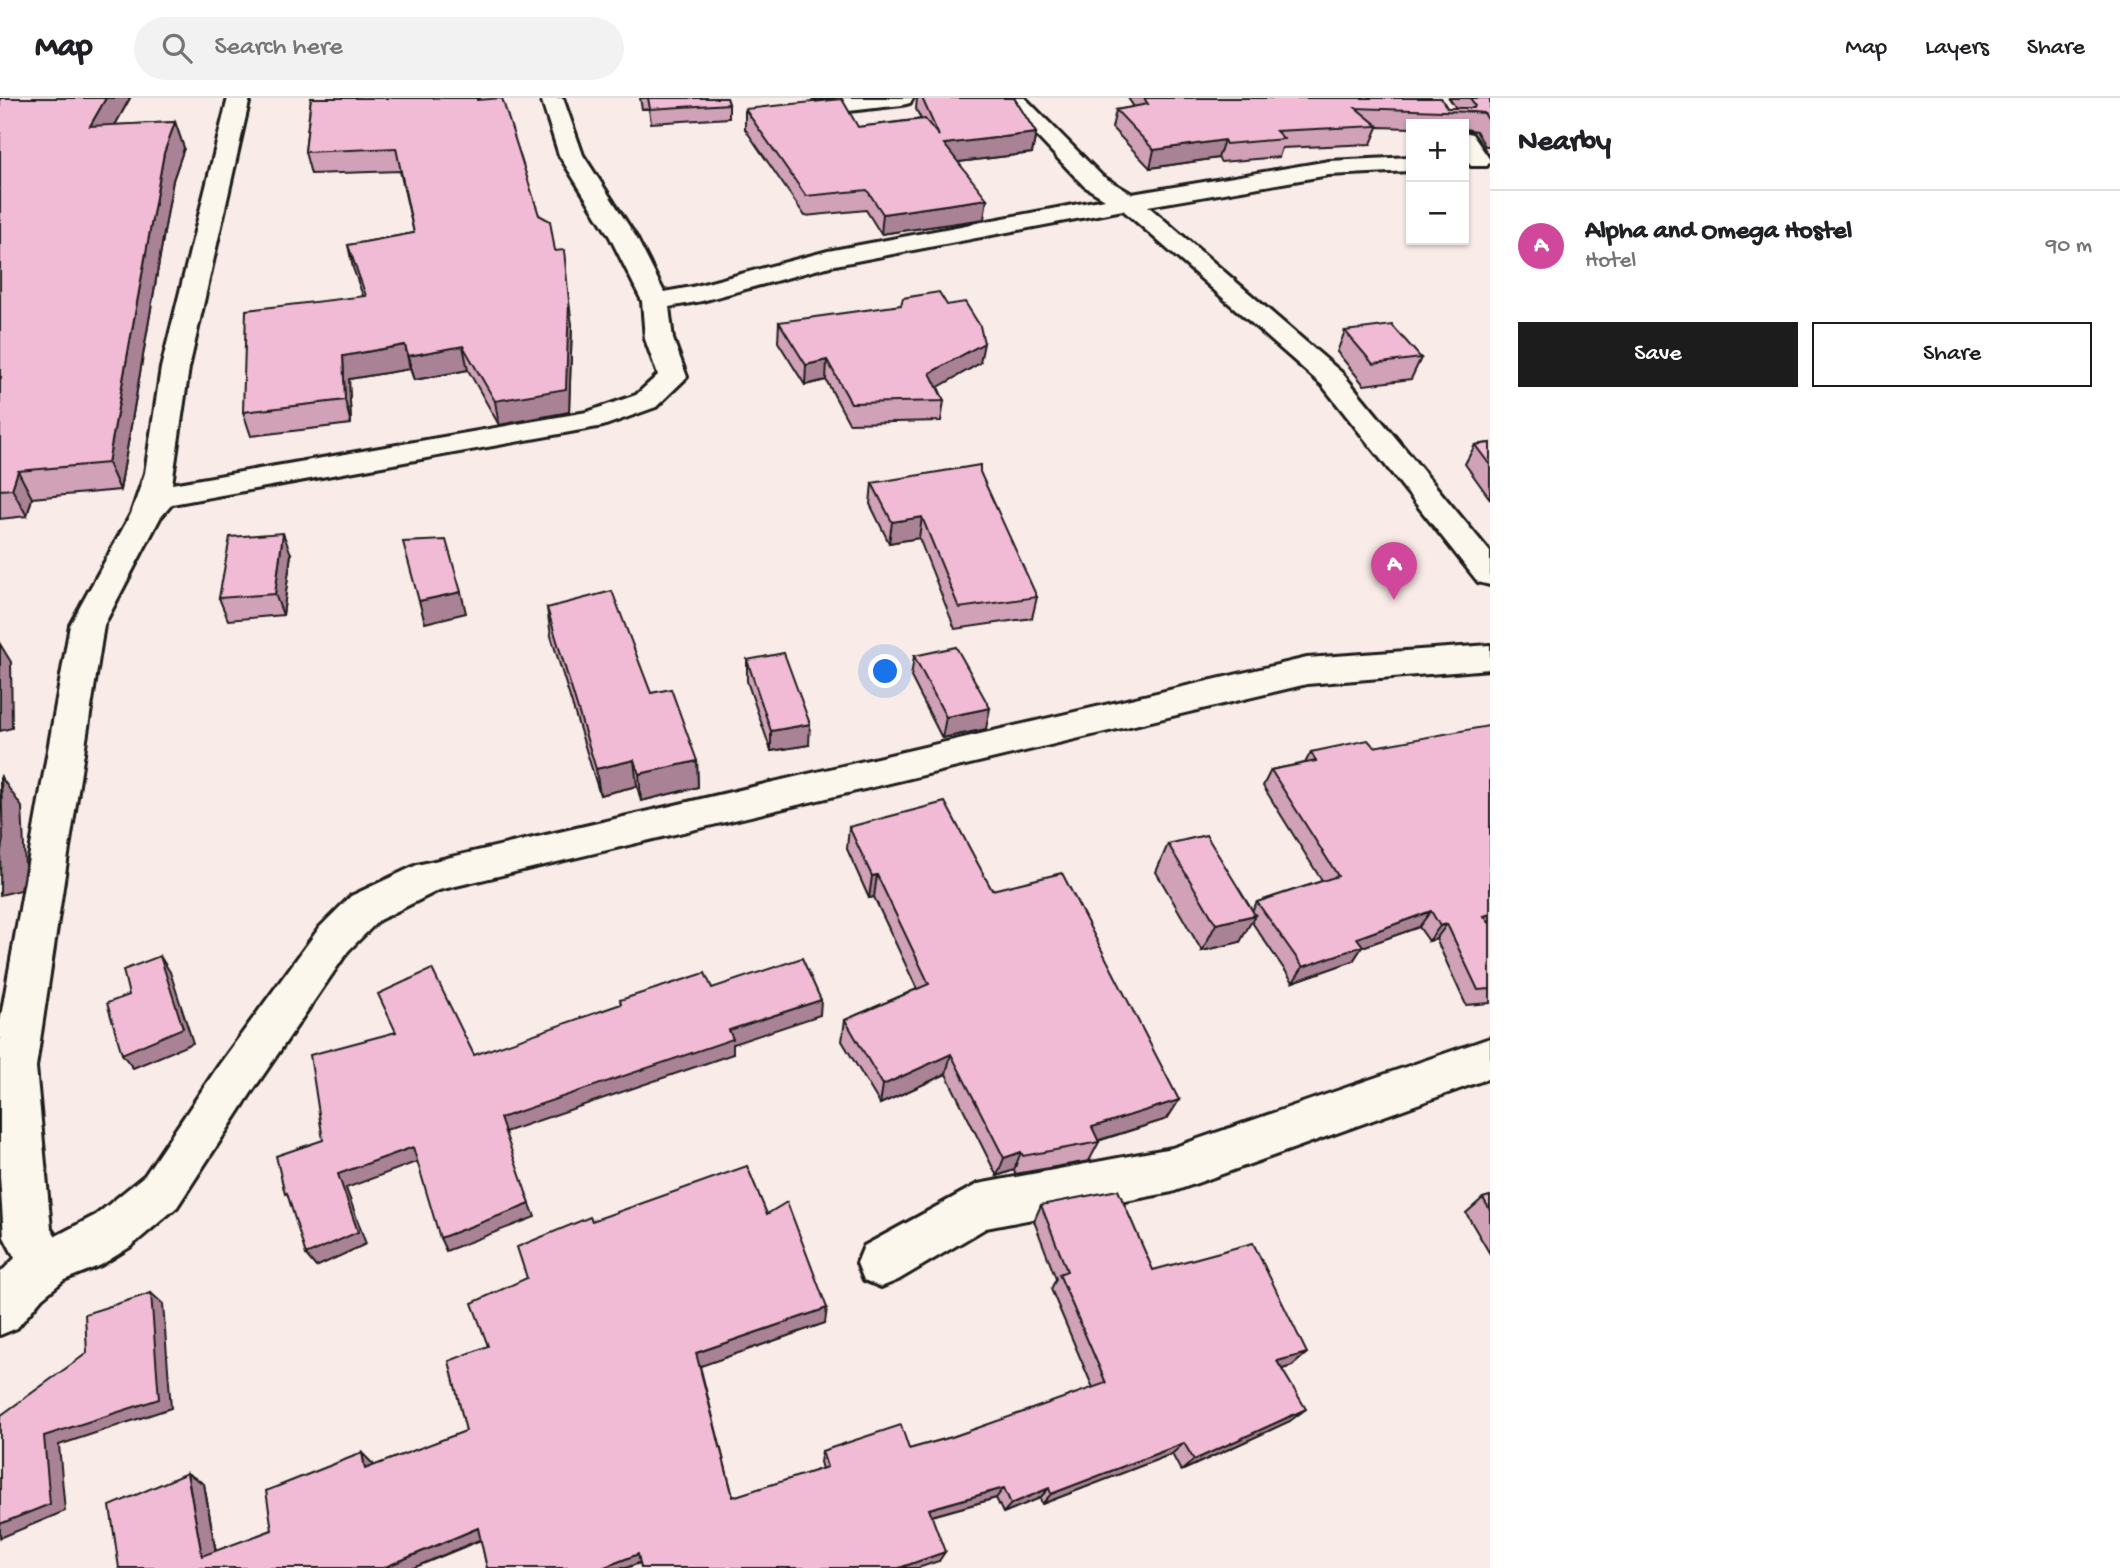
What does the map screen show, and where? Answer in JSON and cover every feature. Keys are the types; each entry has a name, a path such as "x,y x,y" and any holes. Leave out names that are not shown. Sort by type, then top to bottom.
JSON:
{"street":[{"path":"147,514 160,473 175,368 239,98"},
{"path":"47,1263 28,1237 14,1067 87,625 147,514 163,494 180,494 593,419 646,401 673,377 659,339 655,300 623,237 571,155 552,98"},
{"path":"822,107 902,98"},
{"path":"1012,98 1093,181 1128,202 1332,379 1490,574"},
{"path":"655,300 693,295 828,259 1128,202 1329,169 1406,164"},
{"path":"0,1311 25,1281 47,1263 83,1248 113,1231 161,1191 235,1079 334,939 365,908 431,876 1307,671 1490,657"},
{"path":"881,1263 978,1207 1172,1170 1490,1059"}],"building":[{"path":"0,98 106,98 90,126 175,122 164,153 108,463 18,471 12,489 0,490 1,377"},
{"path":"311,98 502,98 539,215 550,221 555,251 564,250 569,301 566,389 495,401 463,346 408,356 405,345 343,356 345,400 243,412 246,310 366,296 348,245 414,233 396,148 305,152"},
{"path":"648,98 727,98 729,104 650,109"},
{"path":"922,98 1014,98 1036,133 944,144 987,199 883,214 867,190 806,196 745,109 842,99 858,127 925,119 939,136"},
{"path":"1144,98 1441,98 1447,108 1474,108 1470,98 1490,98 1490,123 1484,113 1356,108 1378,126 1276,131 1284,139 1226,144 1224,140 1154,150 1116,110 1148,104"},
{"path":"939,292 947,305 965,302 980,326 984,343 930,373 944,401 851,403 827,360 806,365 779,322 901,305 903,298"},
{"path":"1392,325 1421,358 1373,364 1345,331"},
{"path":"1490,443 1490,465 1475,445"},
{"path":"980,465 980,472 1037,597 959,608 922,517 892,522 872,483"},
{"path":"283,533 275,594 219,598 230,537"},
{"path":"446,540 461,592 419,601 403,542"},
{"path":"612,591 651,693 671,689 697,761 639,774 634,760 596,769 547,608"},
{"path":"956,647 990,708 946,717 914,656"},
{"path":"784,653 810,724 771,731 747,660"},
{"path":"1488,726 1490,914 1484,916 1490,924 1490,989 1478,990 1447,924 1440,926 1431,911 1357,938 1363,946 1303,967 1257,902 1338,876 1271,770 1316,761 1311,752 1368,740 1374,747"},
{"path":"0,778 3,839 0,856"},
{"path":"945,802 992,890 1062,873 1179,1100 1092,1127 1099,1142 1023,1156 1021,1152 1004,1158 951,1054 883,1085 845,1020 929,984 877,875 872,876 849,827"},
{"path":"1206,835 1255,915 1216,924 1168,844"},
{"path":"160,956 183,1028 122,1054 107,1003 129,995 123,970"},
{"path":"802,958 821,1000 729,1030 733,1039 500,1118 530,1204 440,1238 413,1147 338,1174 358,1232 306,1255 287,1193 285,1194 276,1156 323,1140 310,1055 396,1032 378,994 432,969 474,1055 621,1004 620,1000 705,973 712,988"},
{"path":"747,1166 767,1214 787,1202 827,1308 696,1353 733,1497 827,1467 822,1451 901,1425 909,1449 952,1437 1106,1383 1059,1274 1067,1271 1041,1205 1118,1190 1153,1270 1253,1243 1307,1353 1277,1361 1306,1409 1194,1460 1184,1443 1051,1494 1049,1488 1011,1504 1004,1488 929,1509 945,1552 899,1568 641,1568 638,1554 602,1568 487,1568 478,1528 383,1568 119,1568 110,1506 187,1473 202,1556 272,1530 266,1491 362,1453 365,1469 466,1431 449,1361 488,1346 472,1303 527,1278 517,1247 590,1217 592,1221"},
{"path":"1490,1196 1490,1210 1483,1198"},
{"path":"151,1293 159,1399 44,1436 50,1504 0,1524 0,1416 87,1353 85,1314"}],"place":[{"name":"Alpha and Omega Hostel","path":"1394,600"}]}
